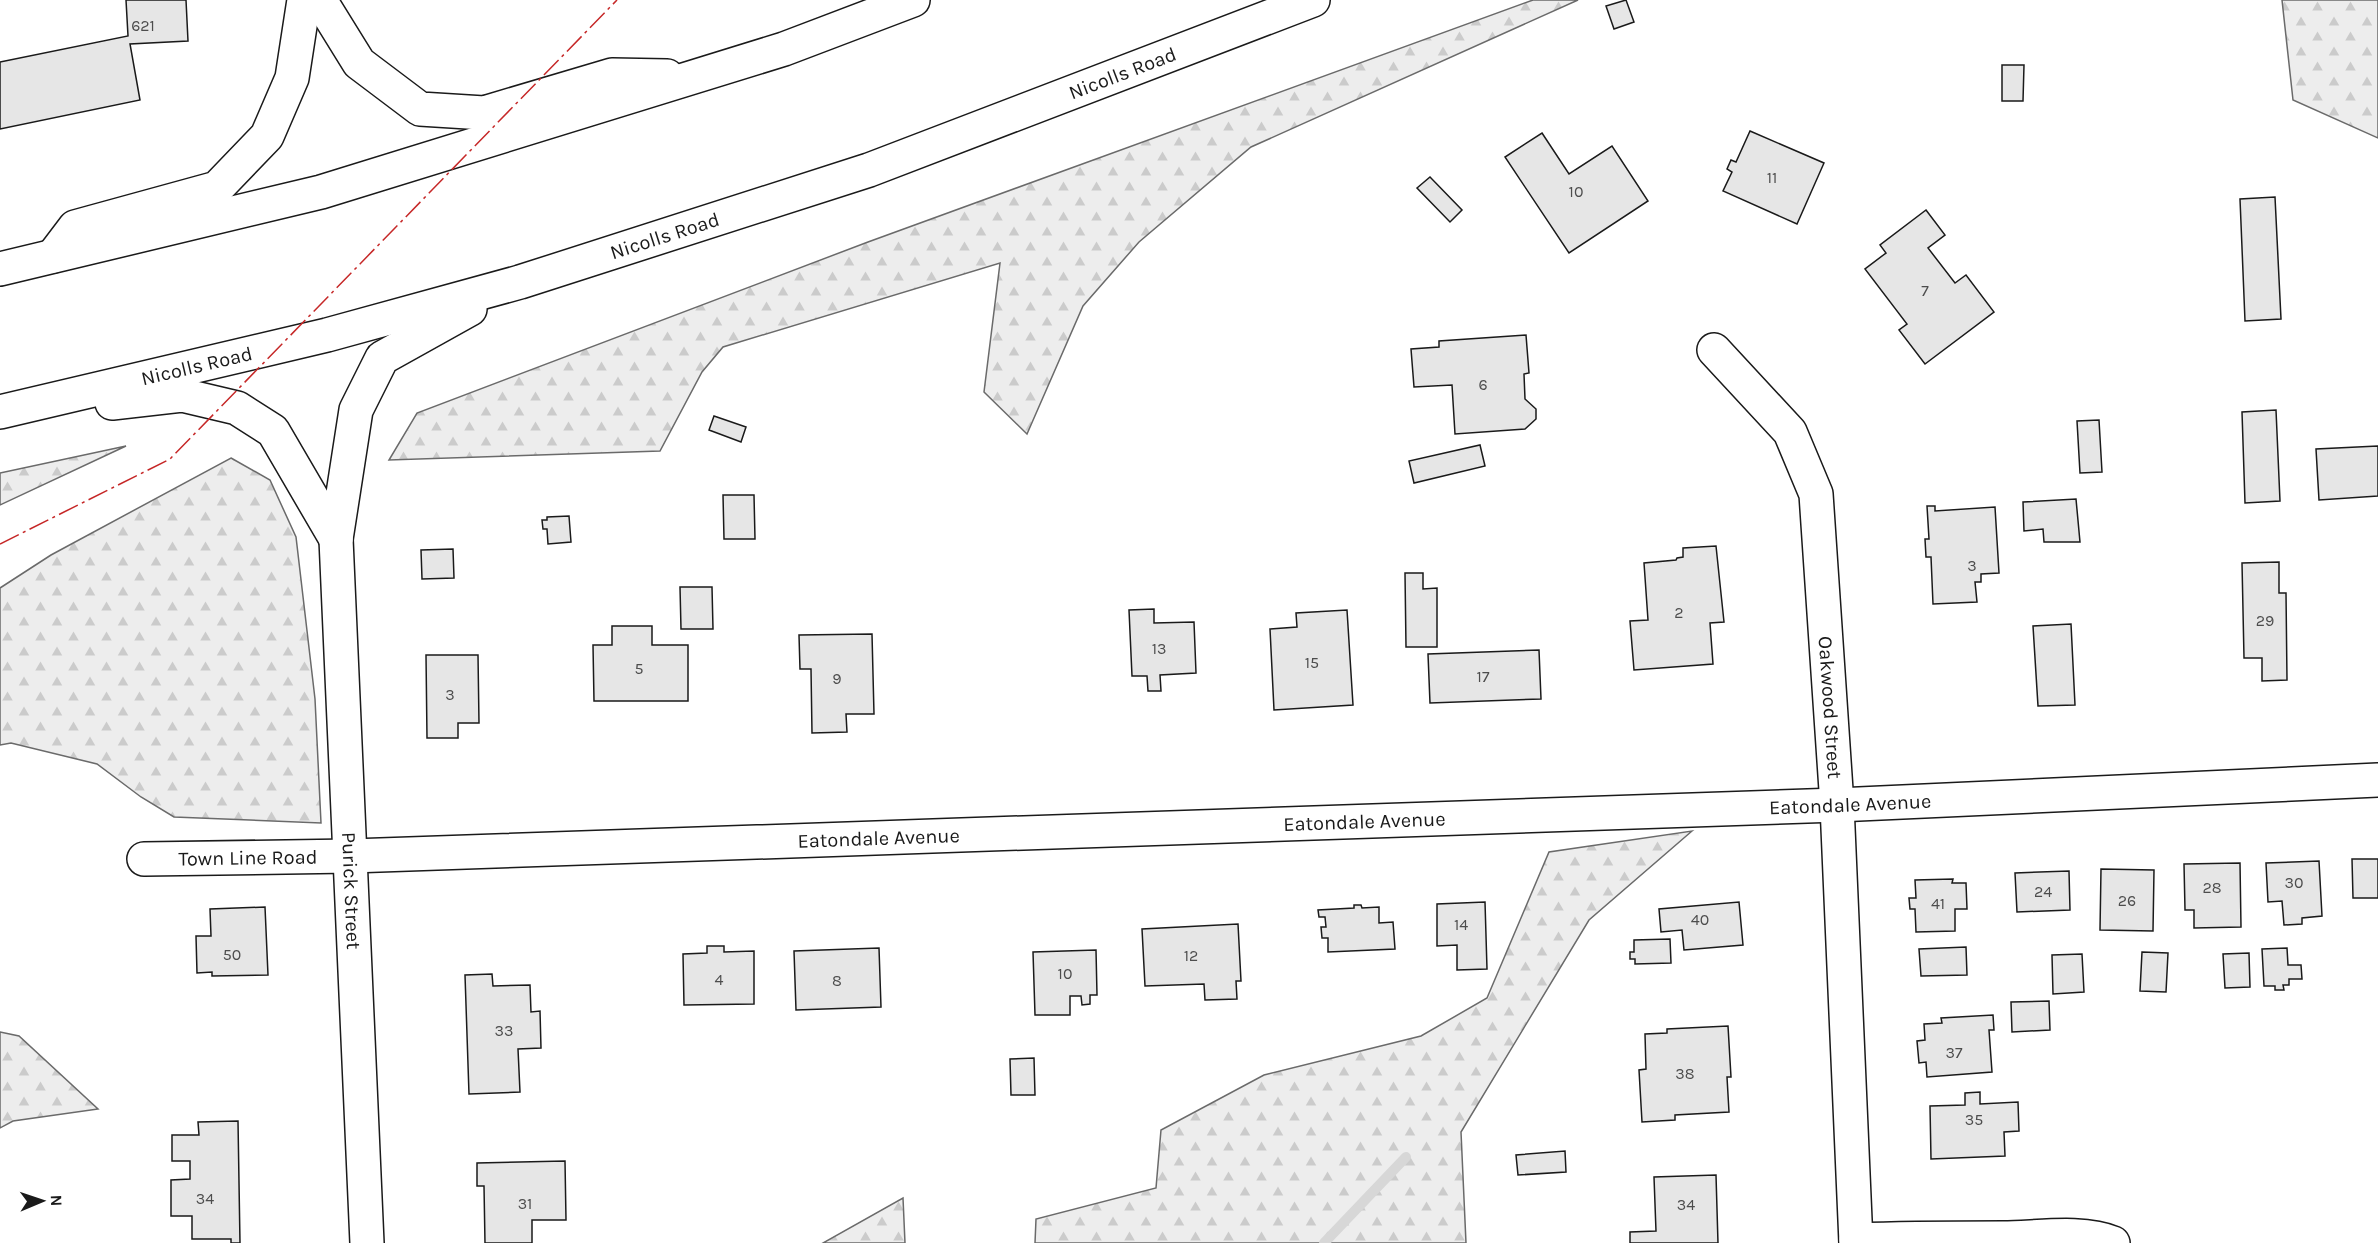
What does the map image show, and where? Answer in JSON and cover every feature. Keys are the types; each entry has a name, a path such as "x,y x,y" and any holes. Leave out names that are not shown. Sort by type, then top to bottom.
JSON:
{"main road":[{"path":"53,256 75,227 217,188 267,136 292,78 304,0"},
{"path":"320,0 359,63 420,109 484,113 612,75 693,77"},
{"path":"0,269 321,192 784,49 913,0"},
{"name":"Nicolls Road","path":"0,414 327,335 520,282 869,170 1313,0"},
{"name":"Purick Street","path":"367,1243 336,539 356,410 382,358 520,282"},
{"name":"Oakwood Street","path":"1714,350 1790,432 1816,494 1837,805 1856,1242"},
{"path":"0,414 182,396 237,408 273,431 336,539"},
{"name":"Eatondale Avenue","path":"351,856 1837,805 2378,780"},
{"name":"Town Line Road","path":"144,859 351,856"},
{"path":"1856,1242 1924,1237 2005,1238 2058,1235 2113,1243"}],"green space":[{"path":"1533,0 1578,0 1251,147 1139,242 1083,306 1027,434 984,392 1000,263 723,347 702,372 660,451 389,460 417,413 868,242"},
{"path":"2282,0 2378,0 2378,138 2293,100"},
{"path":"126,446 0,505 0,473"},
{"path":"231,458 270,480 296,537 315,699 321,823 174,817 141,797 97,764 11,743 0,745 0,588 51,555"},
{"path":"1692,831 1589,920 1461,1132 1466,1243 1035,1243 1036,1219 1156,1188 1161,1130 1264,1075 1421,1036 1487,998 1549,852"},
{"path":"0,1032 19,1036 98,1109 13,1121 0,1128"},
{"path":"903,1198 905,1243 823,1243"}],"building":[{"path":"126,0 186,0 188,41 130,44 140,100 0,129 0,62 128,36"},
{"path":"1626,0 1634,22 1614,29 1606,6"},
{"path":"2002,65 2024,65 2023,101 2002,101"},
{"path":"1750,131 1824,163 1797,224 1723,191 1732,172 1727,169 1731,160 1736,162"},
{"path":"1542,133 1569,174 1612,146 1648,201 1569,253 1505,157"},
{"path":"1430,177 1462,210 1450,222 1417,188"},
{"path":"2275,197 2281,319 2245,321 2240,199"},
{"path":"1926,210 1945,235 1928,248 1955,283 1966,275 1994,312 1925,364 1899,330 1907,324 1865,269 1886,253 1880,245"},
{"path":"1526,335 1529,373 1524,374 1525,399 1536,409 1536,419 1525,429 1455,434 1452,385 1414,387 1411,349 1439,347 1439,341"},
{"path":"2276,410 2280,501 2245,503 2242,412"},
{"path":"714,416 746,427 741,442 709,430"},
{"path":"2099,420 2102,472 2080,473 2077,421"},
{"path":"1480,445 1485,466 1414,483 1409,461"},
{"path":"2378,446 2378,496 2319,500 2316,449"},
{"path":"723,495 754,495 755,539 724,539"},
{"path":"2076,499 2080,542 2044,542 2043,529 2024,531 2023,502"},
{"path":"1927,506 1935,506 1935,511 1995,507 1999,573 1981,574 1981,582 1975,582 1977,602 1933,604 1931,557 1926,557 1925,539 1929,539"},
{"path":"569,516 571,542 548,544 547,529 543,529 542,520 547,520 547,517"},
{"path":"1716,546 1724,622 1710,623 1713,664 1634,670 1630,621 1648,620 1644,563 1676,560 1683,557 1683,548"},
{"path":"453,549 454,578 422,579 421,550"},
{"path":"2279,562 2279,593 2286,593 2287,680 2262,681 2262,658 2244,658 2242,563"},
{"path":"1405,573 1423,573 1423,589 1437,588 1437,647 1406,647"},
{"path":"680,587 712,587 713,629 681,629"},
{"path":"1154,609 1154,623 1194,622 1196,673 1160,675 1161,691 1148,691 1147,676 1132,676 1129,610"},
{"path":"1347,610 1353,705 1274,710 1270,629 1297,627 1296,613"},
{"path":"2071,624 2075,705 2038,706 2033,626"},
{"path":"612,626 652,626 652,645 688,645 688,701 594,701 593,645 612,645"},
{"path":"872,634 874,714 846,714 847,732 812,733 811,669 800,669 799,635"},
{"path":"1539,650 1541,699 1430,703 1428,654"},
{"path":"426,655 478,655 479,723 458,723 458,738 427,738"},
{"path":"2352,859 2378,859 2378,898 2353,898"},
{"path":"2319,861 2322,916 2302,918 2302,924 2284,925 2282,901 2268,902 2266,863"},
{"path":"2240,863 2241,927 2194,928 2194,910 2185,910 2184,864"},
{"path":"2101,869 2154,870 2153,931 2100,930"},
{"path":"2069,871 2070,910 2017,912 2015,873"},
{"path":"1953,879 1952,883 1966,883 1967,909 1955,909 1955,931 1916,932 1915,909 1910,909 1909,898 1916,898 1915,880"},
{"path":"1485,902 1487,969 1457,970 1457,945 1437,946 1437,904"},
{"path":"1739,902 1743,945 1684,950 1682,930 1661,932 1659,909"},
{"path":"1354,905 1361,905 1362,908 1379,907 1379,923 1393,922 1395,949 1328,952 1328,938 1322,938 1321,927 1326,927 1325,917 1319,917 1318,910 1354,908"},
{"path":"265,907 268,975 212,976 212,972 197,973 196,936 211,936 210,909"},
{"path":"1238,924 1241,981 1236,981 1237,999 1205,1000 1204,984 1145,986 1142,929"},
{"path":"1670,939 1671,963 1635,964 1635,959 1630,959 1630,952 1634,952 1634,940"},
{"path":"707,946 724,946 724,952 754,951 754,1004 684,1005 683,954 707,953"},
{"path":"1966,947 1967,975 1921,976 1919,949"},
{"path":"879,948 881,1007 796,1010 794,951"},
{"path":"2287,948 2288,965 2301,965 2302,979 2289,979 2289,985 2283,985 2284,990 2275,990 2275,986 2264,986 2262,949"},
{"path":"1096,950 1097,995 1090,995 1090,1004 1082,1005 1081,996 1070,996 1070,1015 1035,1015 1033,952"},
{"path":"2142,952 2168,953 2166,992 2140,991"},
{"path":"2249,953 2250,987 2225,988 2223,954"},
{"path":"2082,954 2084,992 2053,994 2052,955"},
{"path":"492,974 493,986 530,985 531,1012 540,1011 541,1048 518,1049 520,1092 469,1094 465,975"},
{"path":"2049,1001 2050,1030 2012,1032 2011,1002"},
{"path":"1993,1015 1994,1030 1989,1030 1992,1072 1927,1077 1926,1062 1919,1063 1917,1041 1925,1040 1924,1024 1942,1023 1941,1018"},
{"path":"1728,1026 1731,1077 1727,1077 1729,1112 1675,1115 1675,1120 1642,1122 1639,1070 1646,1069 1645,1034 1667,1033 1667,1029"},
{"path":"1034,1058 1035,1095 1011,1095 1010,1059"},
{"path":"1980,1092 1980,1104 2018,1102 2019,1131 2004,1132 2005,1156 1931,1159 1930,1106 1965,1105 1965,1093"},
{"path":"238,1121 240,1243 231,1243 231,1239 192,1239 192,1216 171,1216 171,1180 190,1179 190,1161 172,1161 172,1135 199,1135 198,1122"},
{"path":"1565,1151 1566,1172 1518,1175 1516,1155"},
{"path":"565,1161 566,1220 532,1220 532,1243 485,1243 484,1186 477,1186 477,1163"},
{"path":"1716,1175 1718,1243 1630,1243 1630,1232 1656,1231 1654,1177"}],"waterway":[{"path":"1324,1243 1406,1157"}],"power":[{"path":"0,544 170,459 617,0"}]}
